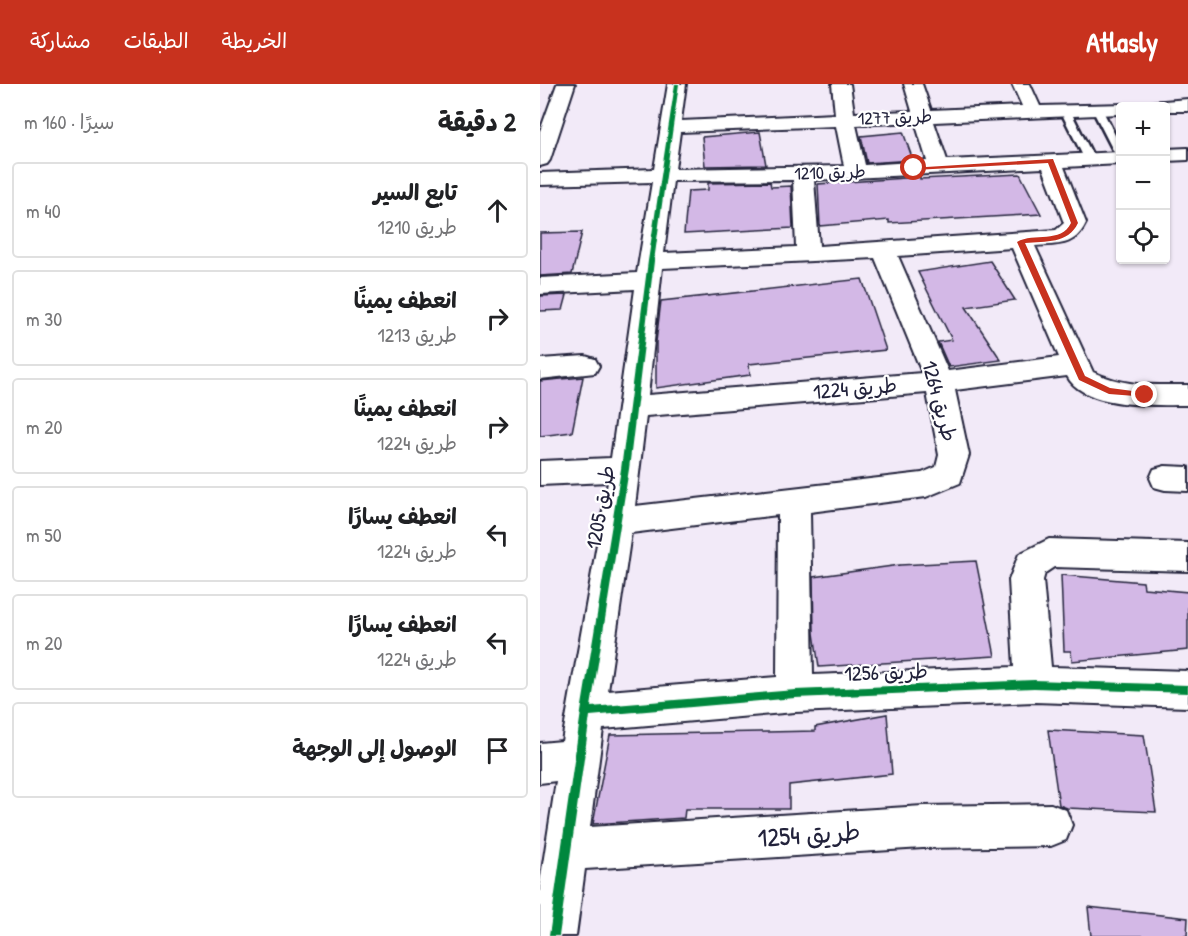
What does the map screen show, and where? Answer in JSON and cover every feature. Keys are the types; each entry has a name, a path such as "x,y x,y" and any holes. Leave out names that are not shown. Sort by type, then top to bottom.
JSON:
{"street":[{"path":"540,160 566,84"},
{"name":"طريق 1205","path":"554,936 615,522 626,469 650,271 677,84"},
{"path":"841,84 845,120 856,172"},
{"path":"913,84 939,167"},
{"path":"1021,84 1034,112"},
{"name":"طريق 1277","path":"670,127 1097,109 1116,104"},
{"path":"1170,106 1188,105"},
{"path":"1170,155 1188,154"},
{"name":"طريق 1210","path":"540,178 856,172 1116,156"},
{"path":"540,286 808,253 1020,242 1061,237 1073,227 1051,160"},
{"path":"803,174 808,253"},
{"path":"1020,242 1082,378 1109,391 1145,395 1188,395"},
{"name":"طريق 1264","path":"615,522 927,485 949,474 954,455 939,382 884,250"},
{"name":"طريق 1224","path":"633,407 939,382 1076,365"},
{"path":"540,369 585,366"},
{"path":"540,473 626,469"},
{"path":"794,502 795,694"},
{"path":"1034,684 1026,579 1032,564 1050,553 1188,557"},
{"name":"طريق 1256","path":"586,712 795,694 1034,684 1188,689"},
{"path":"540,763 579,759"},
{"name":"طريق 1254","path":"567,849 923,827 1051,825"}],"lane":[{"path":"1097,109 1116,148"},
{"path":"1065,110 1089,158"}],"building":[{"path":"760,132 766,165 705,166 702,137"},
{"path":"903,132 913,160 867,163 861,136"},
{"path":"1020,174 1041,214 889,223 889,220 820,226 818,184 920,177 920,179"},
{"path":"770,182 771,187 791,186 793,228 684,234 688,191 708,190 708,183"},
{"path":"582,232 572,274 540,276 540,233"},
{"path":"990,261 1015,300 966,307 1001,360 949,367 938,342 952,340 918,272"},
{"path":"862,279 886,350 749,364 750,375 656,388 656,342 661,301"},
{"path":"567,295 563,310 540,311 540,296"},
{"path":"583,377 572,432 540,436 540,381"},
{"path":"976,561 995,656 819,667 814,633 813,577 900,565"},
{"path":"1061,575 1143,582 1144,588 1188,592 1188,650 1072,661 1071,651 1064,651"},
{"path":"887,714 892,774 789,785 789,809 685,809 684,818 593,824 610,735 815,731 815,727"},
{"path":"1048,730 1144,735 1156,812 1067,808 1059,805"},
{"path":"1088,907 1188,918 1187,936 1091,936"}],"cycle path":[{"path":"554,936 586,712 625,469 651,261 677,84"},
{"path":"586,712 795,694 1034,684 1188,689"}],"route":[{"path":"914,168 1051,160 1075,223 1071,231 1061,237 1020,242 1034,267 1082,378 1109,391 1145,395"}]}
